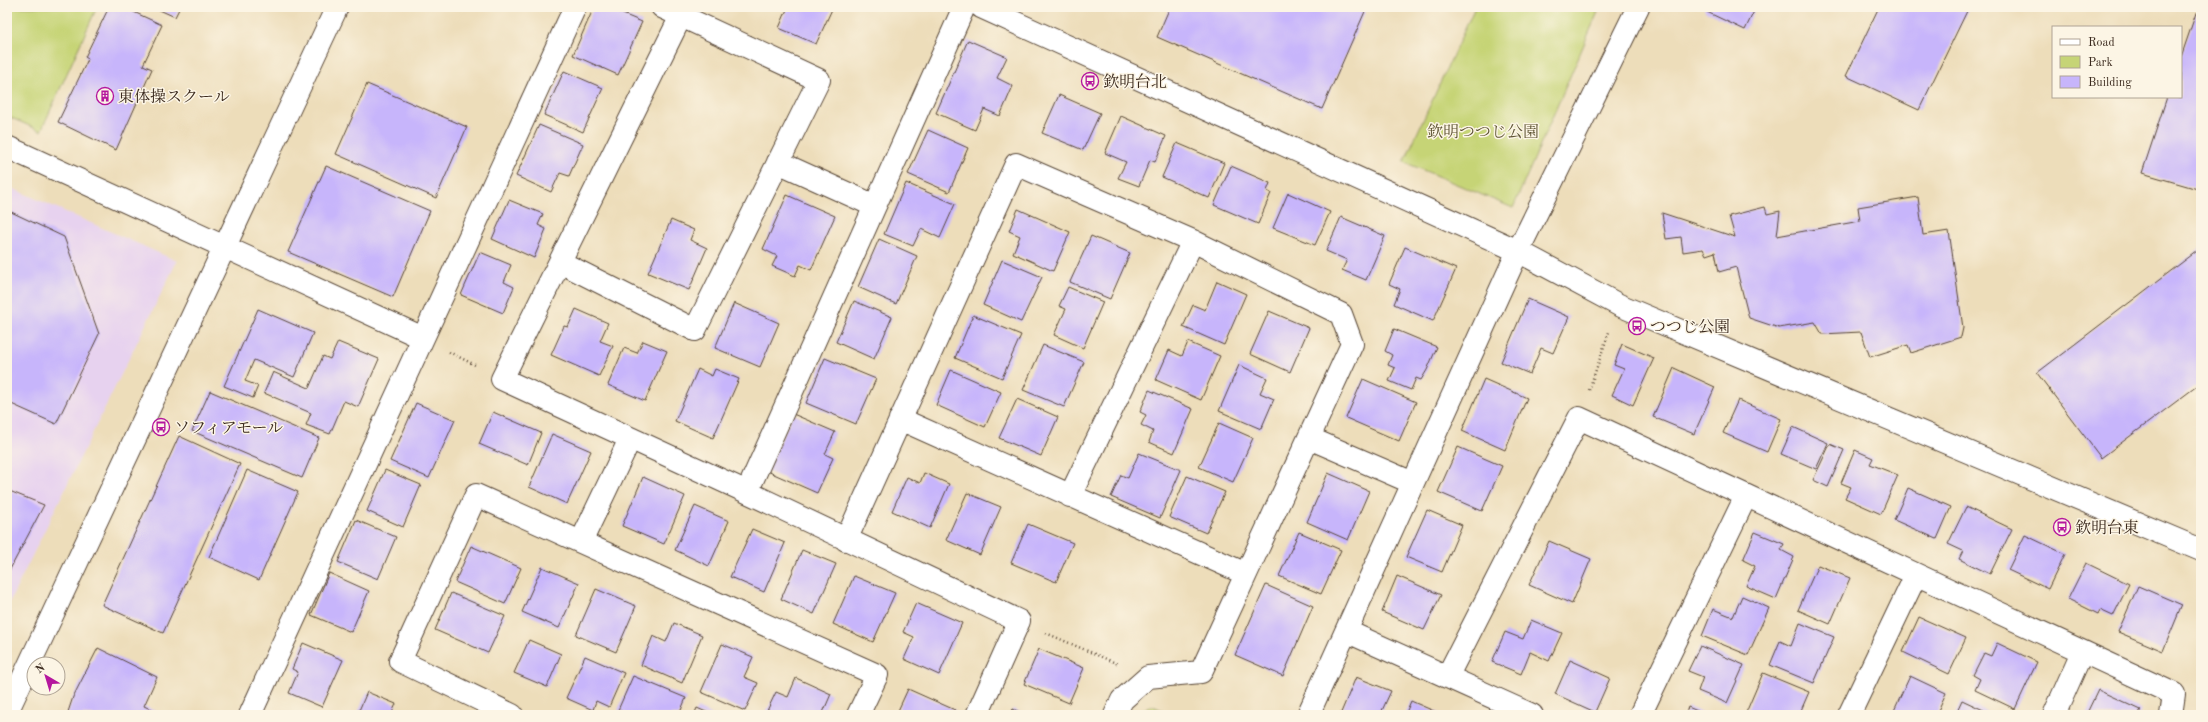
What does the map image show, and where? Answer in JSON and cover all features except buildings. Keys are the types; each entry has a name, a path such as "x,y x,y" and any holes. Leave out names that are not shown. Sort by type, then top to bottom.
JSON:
{"street":[{"path":"7,712 337,7"},
{"path":"250,715 575,7"},
{"path":"747,492 964,7"},
{"path":"981,7 1518,251 1619,305 2201,550"},
{"path":"1308,715 1518,251 1638,7"},
{"path":"560,262 695,330 819,80 671,11 560,262 502,379 747,492 1019,621 977,715"},
{"path":"7,148 423,338"},
{"path":"778,162 875,206"},
{"path":"846,540 1016,164 1193,241 1341,314 1352,344 1200,672 1148,677 1122,700 1115,715"},
{"path":"1070,496 1193,241"},
{"path":"1447,677 1579,418 2174,694 2171,715"},
{"path":"900,419 1246,574"},
{"path":"1309,438 1413,483"},
{"path":"581,542 630,439"},
{"path":"512,715 400,661 476,495 877,674 858,715"},
{"path":"1640,715 1746,496"},
{"path":"1849,715 1916,575"},
{"path":"1346,631 1532,715"},
{"path":"2054,715 2082,652"}],"path":[{"path":"1579,418 1619,305"},
{"path":"423,338 502,379"},
{"path":"1019,621 1148,677"}],"shaded area":[{"path":"7,186 177,261 7,607"}],"green space":[{"path":"7,7 97,7 41,131 7,116"},
{"name":"欽明つつじ公園","path":"1475,7 1589,7 1598,12 1513,208 1404,162"},
{"path":"1153,706 1173,715 1133,715 1135,712"}],"place":[{"name":"欽明台北","path":"1090,81"},
{"name":"東体操スクール","path":"105,96"},
{"name":"つつじ公園","path":"1637,326"},
{"name":"ソフィアモール","path":"161,427"},
{"name":"欽明台東","path":"2062,527"}]}
